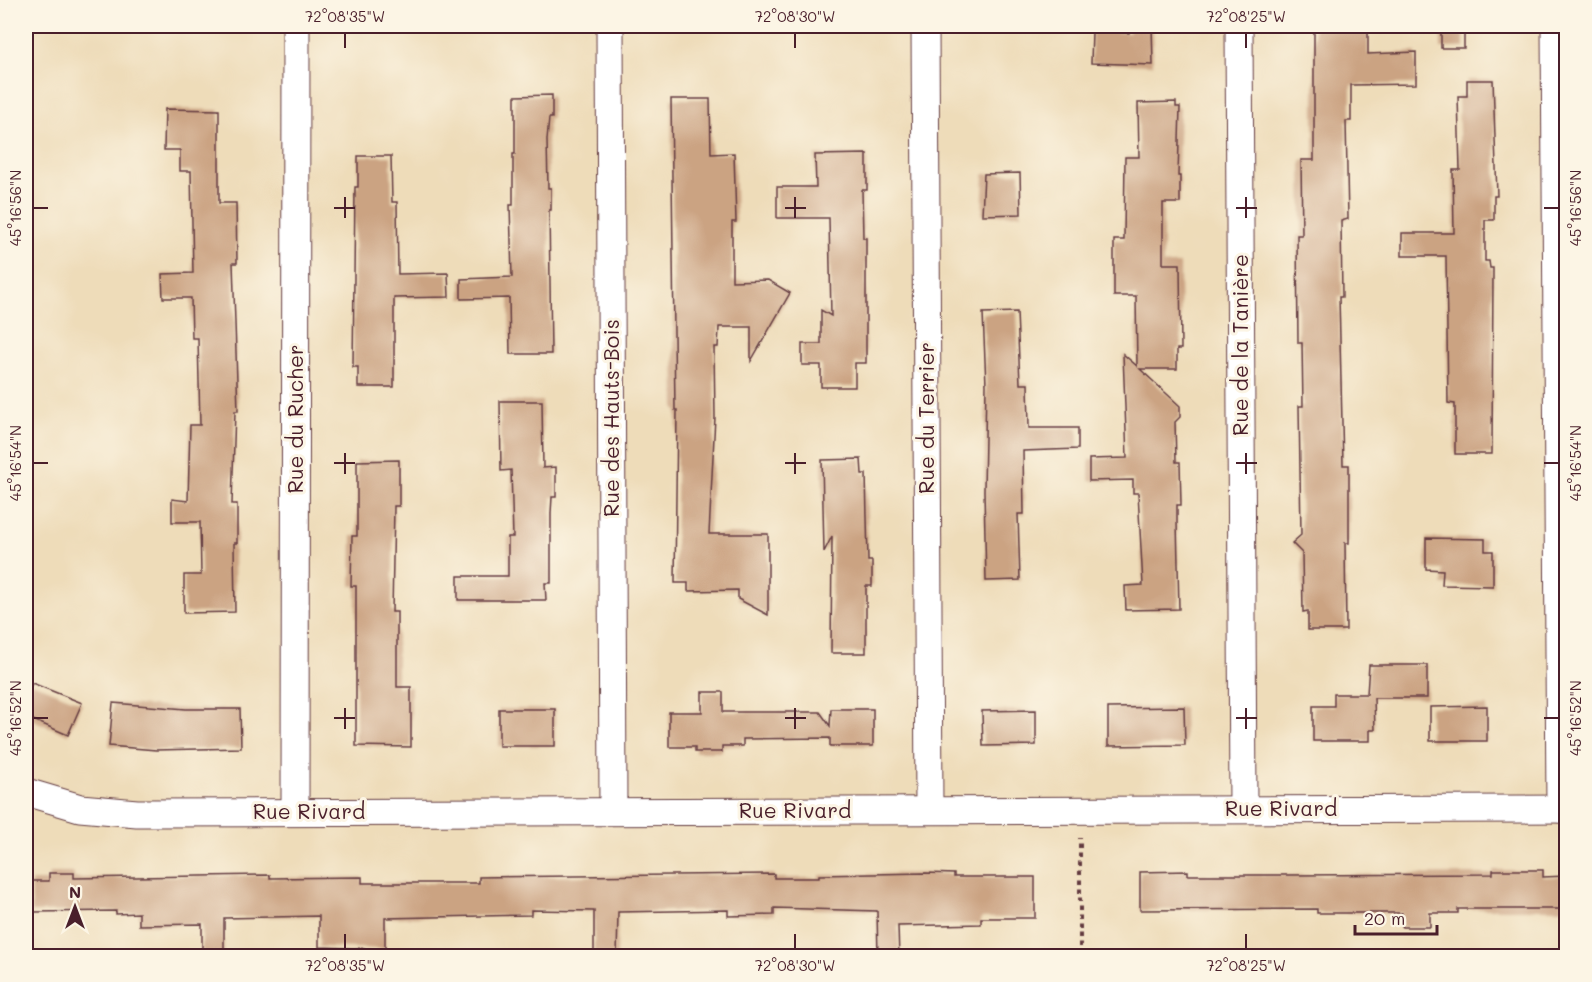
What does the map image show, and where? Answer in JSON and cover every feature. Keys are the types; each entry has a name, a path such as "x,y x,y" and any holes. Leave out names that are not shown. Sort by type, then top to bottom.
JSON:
{"street":[{"name":"Rue du Rucher","path":"295,812 296,26"},
{"name":"Rue des Hauts-Bois","path":"610,26 613,811"},
{"name":"Rue du Terrier","path":"925,26 929,810"},
{"name":"Rue de la Tanière","path":"1239,26 1244,809"},
{"path":"1555,26 1563,808"},
{"name":"Rue Rivard","path":"26,792 62,803 109,811 1563,808"}],"path":[{"path":"1080,957 1081,810"}],"building":[{"path":"1129,26 1152,26 1153,65 1091,63 1092,31 1129,33"},
{"path":"1314,26 1368,26 1368,54 1416,52 1416,84 1351,85 1351,121 1346,121 1348,219 1341,221 1342,297 1339,297 1343,465 1349,465 1349,543 1345,543 1346,630 1308,630 1308,611 1303,612 1302,553 1292,543 1301,535 1299,406 1303,406 1302,343 1298,343 1297,235 1302,235 1301,160 1314,160"},
{"path":"1441,26 1464,26 1464,48 1441,48"},
{"path":"1467,80 1493,80 1497,196 1494,196 1494,220 1485,220 1485,261 1489,261 1490,268 1493,268 1492,454 1455,454 1455,404 1448,403 1446,256 1402,256 1402,233 1454,233 1453,170 1460,170 1458,96 1467,96"},
{"path":"552,95 552,118 549,118 547,140 548,188 551,188 551,210 549,210 551,354 510,354 509,298 461,299 461,279 512,277 510,205 513,205 515,96"},
{"path":"671,99 710,99 711,154 734,153 736,222 732,222 732,281 768,280 790,293 751,361 751,327 719,327 718,347 714,347 715,417 709,534 768,534 768,615 738,599 738,590 688,591 688,583 675,583 677,410 675,410"},
{"path":"1176,102 1176,107 1180,107 1178,176 1180,176 1180,203 1163,203 1163,264 1180,264 1181,349 1177,349 1177,369 1140,369 1180,406 1180,417 1175,422 1176,462 1180,462 1181,505 1177,505 1179,609 1126,610 1125,586 1143,585 1138,493 1133,493 1133,480 1089,481 1089,459 1127,458 1123,354 1137,366 1136,296 1114,296 1114,240 1124,240 1125,157 1139,157 1138,103"},
{"path":"165,109 219,110 219,203 236,203 237,263 233,263 238,411 235,411 232,504 237,504 237,543 234,543 235,612 184,613 184,575 201,575 200,522 172,522 172,499 188,501 190,425 200,425 198,338 192,338 191,298 163,298 162,274 193,273 191,171 180,171 180,150 164,150"},
{"path":"867,154 867,190 862,190 863,238 866,238 866,363 855,363 855,387 821,387 821,365 802,365 802,344 821,344 821,310 831,316 829,218 777,218 777,187 816,187 815,155"},
{"path":"358,156 391,156 392,202 397,202 398,274 448,273 449,297 394,298 394,387 358,387 358,367 353,367 355,187 358,187"},
{"path":"1020,173 1021,214 982,215 984,174"},
{"path":"1017,312 1020,384 1028,384 1029,428 1078,428 1078,449 1023,451 1024,514 1018,514 1020,580 986,581 984,491 986,385 983,313"},
{"path":"500,401 542,401 543,468 556,467 556,497 552,497 551,513 551,583 545,583 546,600 458,600 458,576 508,576 508,537 513,537 511,470 501,471"},
{"path":"861,459 862,474 866,474 868,561 872,561 872,586 866,586 866,653 831,653 832,536 824,552 822,460"},
{"path":"399,460 399,506 394,506 392,612 397,612 397,687 411,687 411,747 356,746 356,586 351,586 352,536 357,536 357,461"},
{"path":"1426,538 1485,539 1485,551 1493,551 1493,586 1442,585 1443,570 1426,569"},
{"path":"1369,665 1427,665 1427,698 1374,698 1375,730 1370,730 1370,741 1313,741 1313,706 1334,706 1334,694 1367,694"},
{"path":"32,683 82,703 68,735 26,717 26,697"},
{"path":"702,692 723,692 723,712 820,712 830,726 831,709 873,709 873,746 830,746 830,738 743,739 743,746 722,746 722,752 695,752 695,747 669,747 669,712 702,712"},
{"path":"113,703 186,709 240,709 241,748 156,750 109,746"},
{"path":"1487,706 1487,741 1430,741 1430,707"},
{"path":"1184,707 1185,745 1108,746 1108,708"},
{"path":"499,709 555,709 555,746 499,746"},
{"path":"1036,710 1036,745 983,746 982,711"},
{"path":"1493,870 1543,870 1543,877 1566,876 1566,909 1458,909 1458,913 1430,913 1430,927 1402,927 1402,913 1317,913 1317,909 1140,910 1140,872 1188,871 1188,875 1493,874"},
{"path":"49,873 74,873 74,878 270,875 270,878 362,877 362,883 479,883 479,877 774,874 774,878 926,873 954,874 954,877 1035,877 1035,918 981,918 981,924 898,926 899,957 878,957 877,911 774,908 774,915 728,916 728,910 618,912 617,957 594,957 594,911 531,910 531,915 385,918 385,949 319,947 319,916 224,918 224,957 202,957 202,924 139,925 139,913 116,914 116,911 32,912 31,881 49,881"}]}
